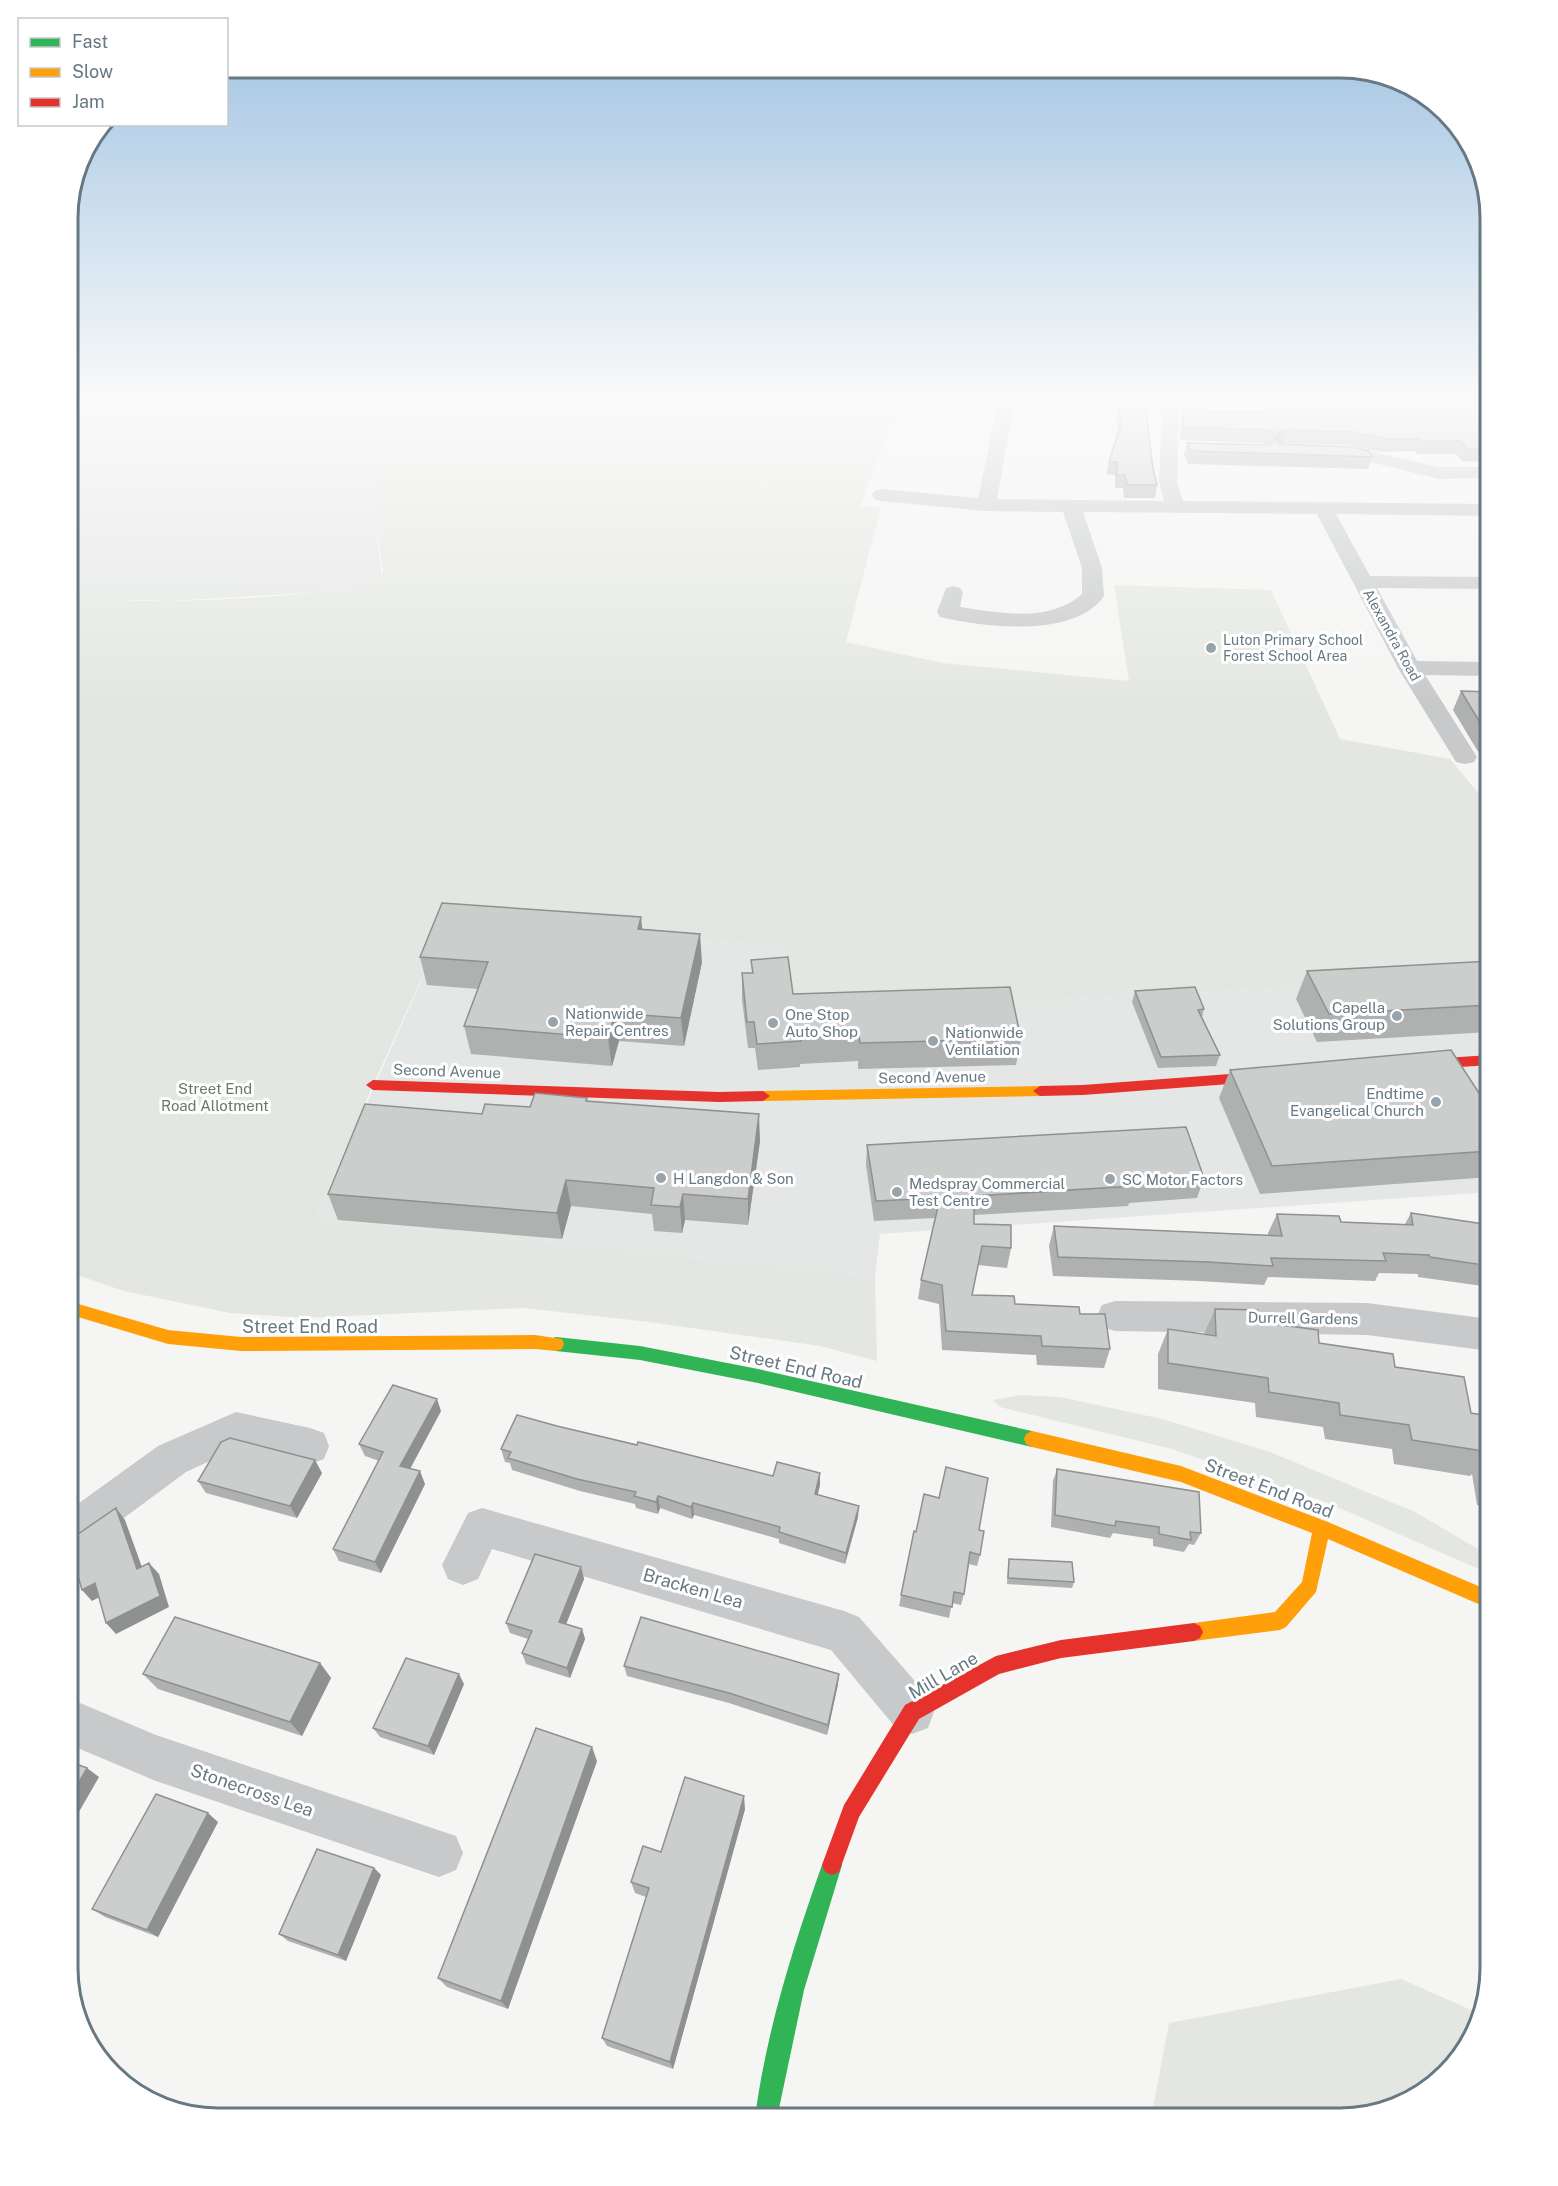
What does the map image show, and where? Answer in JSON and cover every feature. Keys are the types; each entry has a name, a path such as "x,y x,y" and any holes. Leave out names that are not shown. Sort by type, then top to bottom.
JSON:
{"street":[{"path":"934,500 986,505 1480,510"},
{"path":"986,505 987,500"},
{"path":"1173,500 1175,507"},
{"path":"953,592 948,612 1005,620 1057,616 1085,605 1093,596 1094,575 1071,506"},
{"name":"Alexandra Road","path":"1324,510 1409,668 1465,757"},
{"path":"1363,582 1480,583"},
{"path":"1409,668 1480,669"},
{"path":"1395,1067 1480,1061"},
{"name":"Second Avenue","path":"373,1085 719,1097 1083,1090 1280,1076"},
{"name":"Street End Road","path":"78,1311 168,1337 241,1344 535,1342 640,1353 758,1376 1181,1474 1322,1528 1480,1595"},
{"name":"Durrell Gardens","path":"1114,1316 1367,1319 1480,1334"},
{"path":"78,1528 172,1459 236,1430 310,1446"},
{"name":"Bracken Lea","path":"463,1565 482,1527 844,1632 912,1712"},
{"name":"Mill Lane","path":"768,2108 772,2081 809,1930 851,1812 912,1712 996,1665 1061,1649 1280,1621 1310,1586 1322,1528"},
{"name":"Stonecross Lea","path":"78,1726 156,1758 439,1853"}],"shaded area":[{"path":"78,500 372,500 382,577 374,583 320,592 169,601 115,599 78,593"},
{"path":"446,925 782,946 797,1013 1439,981 1480,982 1480,1193 880,1234 875,1277 316,1218"}],"green space":[{"name":"Street End Road Allotment","path":"372,500 862,500 860,506 881,507 846,642 942,663 1129,681 1114,585 1271,590 1340,739 1450,759 1480,795 1480,982 1439,981 797,1013 782,946 446,925 373,1085 316,1218 875,1277 877,1361 820,1346 649,1322 523,1308 305,1318 230,1313 124,1291 78,1275 78,594 141,601 228,599 304,594 365,584 382,577 383,569"},
{"path":"1021,1395 1060,1397 1162,1419 1270,1452 1415,1512 1480,1550 1480,1570 1328,1503 1172,1449 1000,1407 993,1400"},
{"path":"1401,1979 1473,2011 1461,2038 1451,2053 1425,2079 1410,2089 1376,2103 1340,2108 1153,2108 1169,2023"}],"building":[{"path":"1461,691 1480,692 1480,723"},
{"path":"442,903 641,917 638,929 700,934 681,1018 615,1013 608,1038 464,1026 488,962 420,957"},
{"path":"788,957 793,994 1010,987 1021,1039 860,1043 859,1035 800,1038 801,1041 757,1044 754,1022 747,1022 742,973 753,973 751,960"},
{"path":"1480,962 1480,1006 1329,1014 1307,971"},
{"path":"1195,987 1204,1009 1198,1010 1220,1055 1161,1057 1135,991"},
{"path":"1451,1050 1480,1095 1480,1152 1272,1166 1230,1070"},
{"path":"535,1093 587,1098 586,1101 759,1114 748,1199 683,1194 680,1207 651,1205 654,1188 566,1180 557,1213 328,1194 365,1104 482,1114 485,1104 530,1107"},
{"path":"1186,1127 1204,1178 1134,1183 1134,1186 974,1196 974,1224 1011,1225 1011,1248 982,1246 972,1295 1014,1296 1015,1304 1079,1307 1080,1314 1105,1314 1110,1349 1042,1346 1041,1336 946,1331 942,1285 921,1280 940,1198 876,1201 867,1145"},
{"path":"1411,1213 1480,1223 1480,1264 1429,1255 1383,1253 1386,1261 1271,1258 1273,1266 1058,1257 1054,1226 1282,1236 1277,1214 1339,1216 1341,1222 1413,1225"},
{"path":"1215,1309 1258,1310 1259,1322 1318,1330 1319,1343 1393,1354 1395,1367 1464,1377 1471,1413 1480,1414 1480,1450 1412,1440 1409,1425 1340,1415 1339,1403 1269,1392 1268,1378 1168,1363 1168,1329 1216,1336"},
{"path":"393,1385 437,1399 400,1466 420,1471 375,1562 333,1549 383,1452 359,1444"},
{"path":"517,1415 773,1476 777,1462 820,1473 815,1494 859,1506 846,1553 779,1532 780,1527 693,1503 691,1507 658,1496 656,1502 634,1496 636,1492 577,1479 508,1458 511,1452 501,1449"},
{"path":"230,1438 315,1460 290,1506 198,1481 221,1442"},
{"path":"946,1467 988,1478 979,1530 984,1531 980,1555 970,1552 964,1594 954,1592 952,1607 901,1595 924,1494 939,1498"},
{"path":"1057,1469 1199,1492 1201,1533 1190,1532 1191,1540 1159,1534 1159,1527 1116,1521 1115,1526 1055,1515"},
{"path":"116,1508 137,1569 149,1563 160,1596 106,1623 95,1583 82,1590 78,1576 78,1534"},
{"path":"535,1554 581,1567 559,1622 582,1629 567,1668 522,1653 532,1631 506,1623"},
{"path":"1009,1559 1072,1562 1074,1582 1008,1578"},
{"path":"175,1617 320,1663 290,1722 143,1674"},
{"path":"641,1617 839,1674 828,1725 729,1693 624,1666"},
{"path":"406,1658 459,1674 428,1746 373,1728"},
{"path":"536,1728 592,1747 501,2001 438,1978"},
{"path":"78,1765 87,1768 78,1784"},
{"path":"685,1777 744,1796 670,2062 602,2038 649,1888 631,1882 643,1846 661,1852"},
{"path":"156,1794 208,1813 147,1930 92,1909"},
{"path":"317,1849 374,1868 338,1955 279,1934"}],"traffic: fast":[{"path":"556,1344 640,1353 758,1376 1032,1439"},
{"path":"768,2108 793,1990 832,1865"}],"traffic: slow":[{"path":"763,1096 1040,1091"},
{"path":"78,1311 168,1337 241,1344 535,1342 556,1344"},
{"path":"1032,1439 1181,1474 1322,1528 1480,1596"},
{"path":"1194,1632 1280,1621 1310,1586 1322,1528"}],"traffic: jam":[{"path":"1415,1065 1480,1061"},
{"path":"1040,1091 1083,1090 1270,1076"},
{"path":"373,1085 719,1097 763,1096"},
{"path":"832,1865 851,1812 912,1712 996,1665 1061,1649 1194,1632"}],"place":[{"name":"Luton Primary School Forest School Area","path":"1211,648"},
{"name":"Capella Solutions Group","path":"1397,1016"},
{"name":"Nationwide Repair Centres","path":"553,1022"},
{"name":"One Stop Auto Shop","path":"773,1023"},
{"name":"Nationwide Ventilation","path":"933,1041"},
{"name":"Endtime Evangelical Church","path":"1436,1102"},
{"name":"H Langdon & Son","path":"661,1178"},
{"name":"SC Motor Factors","path":"1110,1179"},
{"name":"Medspray Commercial Test Centre","path":"897,1192"}]}
